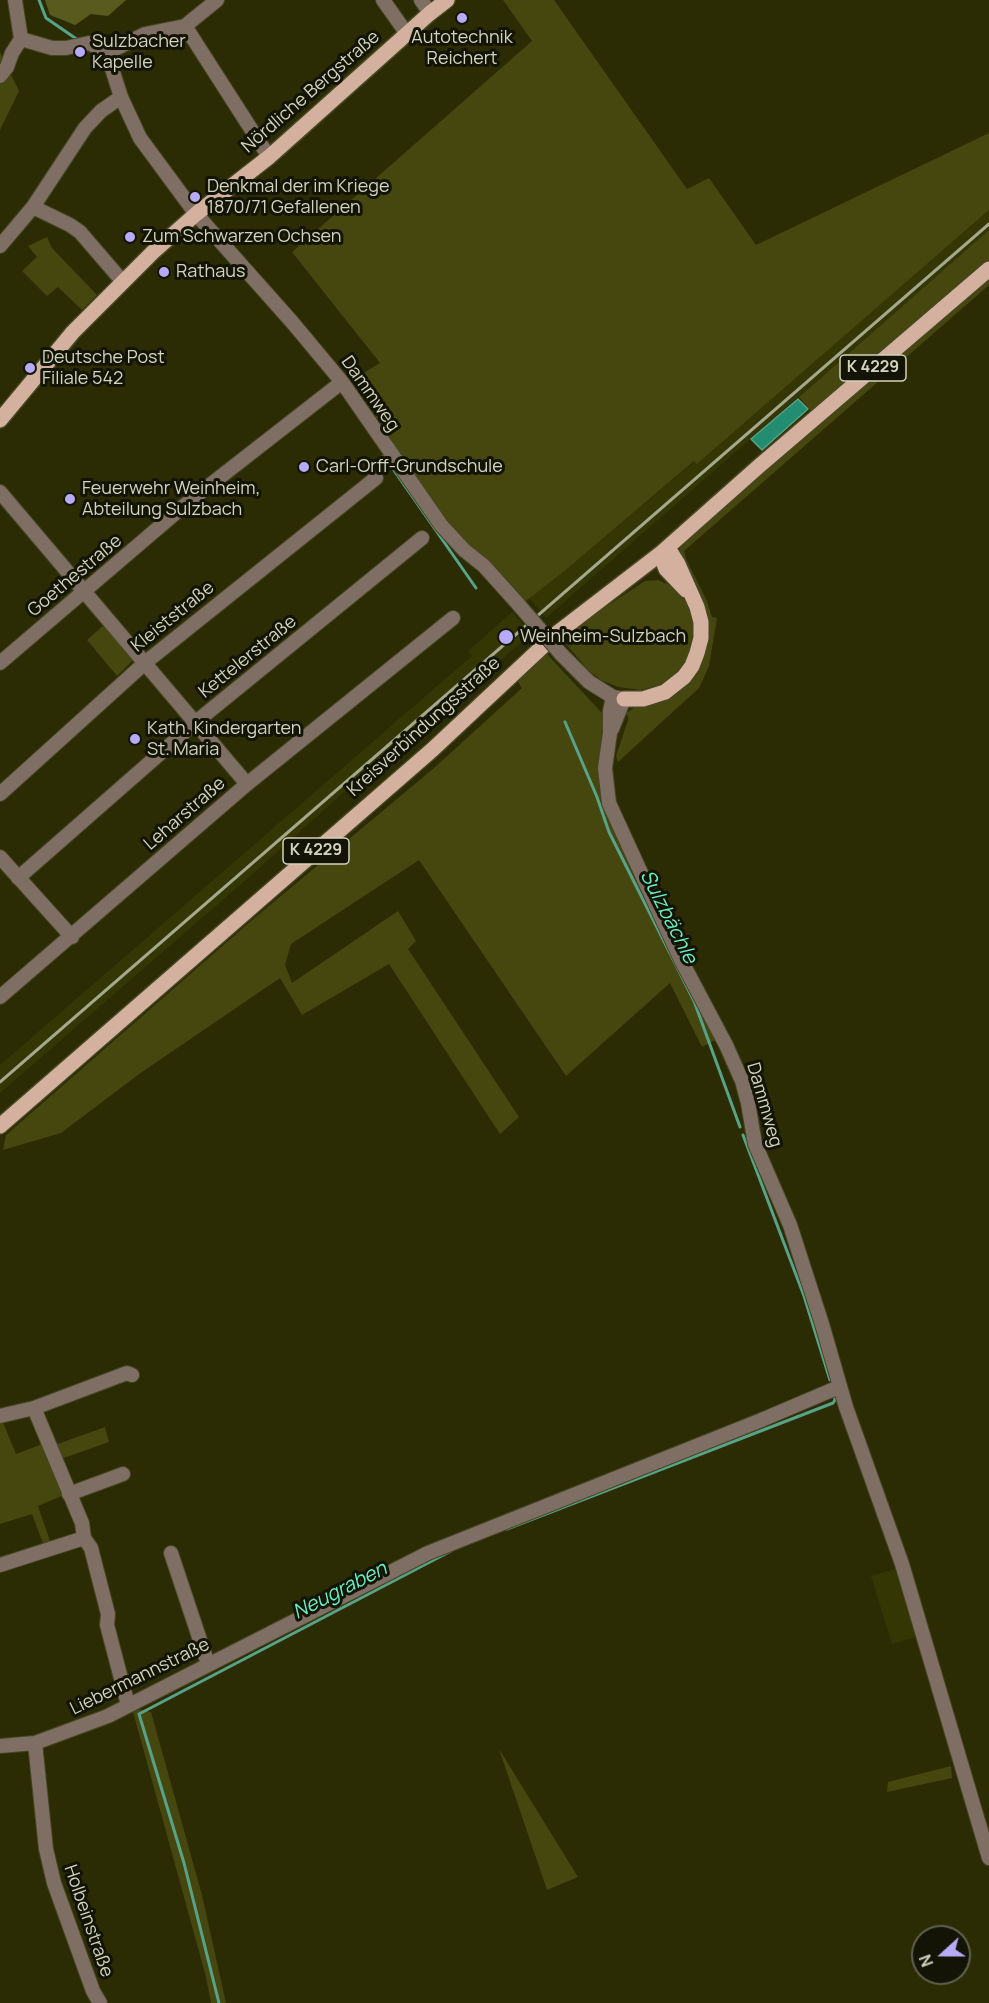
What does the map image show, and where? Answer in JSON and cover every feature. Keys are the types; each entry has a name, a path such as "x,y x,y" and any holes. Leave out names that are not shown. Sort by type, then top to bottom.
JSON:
{"main road":[{"name":"Nördliche Bergstraße","path":"0,420 74,332 123,282 196,214 269,157 447,0"},
{"name":"Kreisverbindungsstraße","path":"0,1126 432,750 556,633 664,551 758,467 989,269"},
{"path":"664,551 664,565 672,578 692,597"},
{"path":"619,698 643,699 664,692 684,677 698,653 701,622 678,564 664,551"},
{"path":"633,576 662,575 672,578"}],"street":[{"path":"0,76 21,39 15,0"},
{"path":"21,39 52,48 66,48 89,43 107,53 145,34 185,26 217,0"},
{"path":"383,0 406,34"},
{"path":"421,0 430,13"},
{"path":"185,26 269,157"},
{"name":"Dammweg","path":"107,53 120,97 140,138 196,214 342,382 441,525 464,550 484,566 561,654 589,682 619,698 610,733 605,768 609,803 681,960 726,1045 742,1082 755,1144 790,1225 822,1324 839,1387 902,1564 989,1857"},
{"path":"0,246 33,207 85,128 120,97"},
{"path":"33,207 80,232 123,282"},
{"name":"Goethestraße","path":"0,663 192,499 342,382"},
{"name":"Kleiststraße","path":"0,794 146,662 376,478"},
{"path":"0,492 247,784"},
{"name":"Kettelerstraße","path":"18,878 196,722 422,538"},
{"name":"Leharstraße","path":"0,997 247,784 453,618"},
{"path":"0,857 72,937"},
{"path":"0,1416 34,1408 127,1372 132,1375"},
{"name":"Liebermannstraße","path":"0,1746 35,1743 88,1724 429,1553 839,1387"},
{"path":"34,1408 82,1523 84,1538 91,1548 108,1614 107,1625 128,1705"},
{"path":"69,1494 123,1474"},
{"path":"0,1565 84,1538"},
{"path":"171,1553 208,1664"},
{"name":"Holbeinstraße","path":"35,1743 46,1849 54,1883 90,1983 100,2003"}],"shaded area":[{"path":"45,0 126,0 108,16 91,14 75,25 50,15"},
{"path":"503,0 554,0 687,189 709,178 756,245 989,133 989,210 697,464 694,461 526,601 494,566 449,529 352,380 380,363 292,252 532,41"},
{"path":"0,52 19,91 0,130"},
{"path":"989,210 989,230 546,618 529,598 567,569 695,461 698,463"},
{"path":"989,230 989,263 812,412 799,397"},
{"path":"47,237 52,248 97,295 82,310 58,287 47,296 22,271 37,257 28,246"},
{"path":"989,277 989,285 684,551 712,617 717,618 709,666 699,688 618,762 616,756 628,720 625,714 635,707 668,699 679,692 689,682 703,656 679,555 680,548 808,432"},
{"path":"798,399 808,409 762,450 751,439"},
{"path":"658,580 674,587 689,603 695,627 691,652 677,673 661,684 641,690 618,687 601,680 588,670 561,638 645,581"},
{"path":"512,612 531,634 435,717 365,773 255,872 0,1093 0,1065 472,656 468,651"},
{"path":"105,624 134,659 117,676 87,640"},
{"path":"544,651 603,714 599,773 719,1038 702,1047 670,983 566,1076 419,860 291,944 285,965 292,983 398,911 416,941 408,949 519,1117 500,1134 389,964 302,1015 280,978 142,1072 61,1133 3,1150 6,1135 251,921 434,768 522,688 514,676"},
{"path":"2,1420 16,1454 45,1443 64,1495 38,1506 51,1544 44,1546 32,1514 0,1524 0,1421"},
{"path":"105,1427 109,1442 61,1459 55,1445"},
{"path":"895,1569 916,1637 892,1644 871,1576"},
{"path":"132,1708 151,1712 202,1895 226,2003 211,2003 206,1977"},
{"path":"499,1749 578,1877 547,1890"},
{"path":"951,1766 952,1778 887,1792 888,1782"}],"waterway":[{"name":"Sulzbächle","path":"39,0 46,18 78,40"},
{"name":"Sulzbächle","path":"384,456 476,588"},
{"name":"Sulzbächle","path":"565,722 597,797 609,832 694,1001 740,1127"},
{"name":"Sulzbächle","path":"743,1135 804,1296 830,1380"},
{"name":"Neugraben","path":"507,1529 833,1403 834,1395"},
{"name":"Neugraben","path":"219,2003 184,1863 139,1714 451,1551"}],"railway":[{"path":"0,1082 989,224"}],"place":[{"name":"Autotechnik Reichert","path":"462,18"},
{"name":"Sulzbacher Kapelle","path":"80,52"},
{"name":"Denkmal der im Kriege 1870/71 Gefallenen","path":"195,197"},
{"name":"Zum Schwarzen Ochsen","path":"130,237"},
{"name":"Rathaus","path":"164,272"},
{"name":"Deutsche Post Filiale 542","path":"30,368"},
{"name":"Carl-Orff-Grundschule","path":"304,467"},
{"name":"Feuerwehr Weinheim, Abteilung Sulzbach","path":"70,499"},
{"name":"Weinheim-Sulzbach","path":"506,637"},
{"name":"Kath. Kindergarten St. Maria","path":"135,739"}]}
